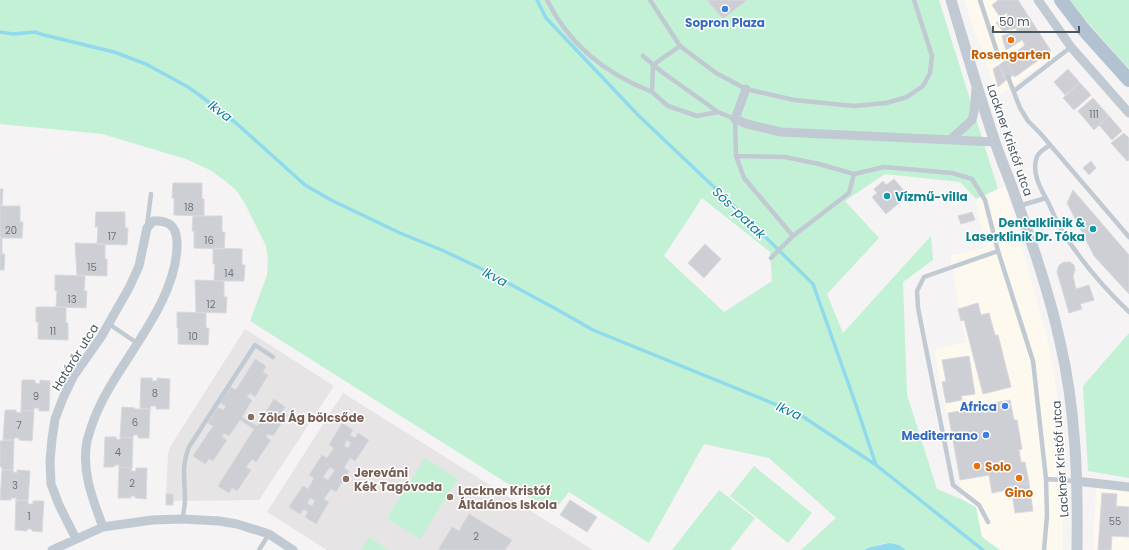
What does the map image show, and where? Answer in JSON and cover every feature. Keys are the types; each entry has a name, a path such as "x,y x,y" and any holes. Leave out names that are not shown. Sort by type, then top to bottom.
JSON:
{"main road":[{"path":"1061,0 1084,30 1129,80"}],"street":[{"name":"Lackner Kristóf utca","path":"951,0 995,142 1019,206 1044,280 1061,343 1073,433 1076,481 1077,550"},
{"path":"1038,0 1071,47 1129,112"},
{"path":"951,139 972,120 976,100 976,82"},
{"path":"746,89 735,119 747,124 781,132 995,142"},
{"path":"103,527 91,495 86,468 87,443 94,416 164,297 177,250 176,232 171,225 162,221 153,221 147,228"},
{"name":"Határőr utca","path":"76,539 59,505 51,484 50,461 52,438 56,419 63,398 74,377 109,324 129,288 139,266 147,228"},
{"path":"1076,481 1129,487"},
{"path":"52,550 103,527 152,520 182,519 219,521 237,524 269,534 293,550"}],"lane":[{"path":"547,0 555,17 578,45 610,72 652,92 668,106 697,116 718,112"},
{"path":"650,0 680,46 716,73 746,89 794,100 854,106 886,103 907,97 923,86 930,73 932,56 914,0"},
{"path":"980,0 999,58"},
{"path":"653,65 680,46"},
{"path":"1014,90 1071,47"},
{"path":"643,56 653,65 718,112 735,119 736,156 744,178 793,236"},
{"path":"652,92 653,65"},
{"path":"1008,77 1014,90 1015,98 1024,114 1129,237"},
{"path":"1050,145 1040,151 1035,165 1037,178 1061,230 1088,267 1129,312"},
{"path":"736,156 784,157 819,164 854,174 884,167 952,173 972,179 985,200 998,252 1033,362 1046,479 1047,516 1044,550"},
{"path":"773,257 793,236 849,193 854,174"},
{"path":"147,228 151,194"},
{"path":"1019,206 1046,198"},
{"path":"988,522 979,505 953,485 918,308 917,291 924,277 998,252"},
{"name":"Határőr utca","path":"109,324 138,343"},
{"path":"182,519 185,501 183,467 189,446 255,345 273,357"},
{"path":"1046,479 1076,481"},
{"path":"259,550 269,534"}],"shaded area":[{"path":"964,0 1018,0 1054,55 998,97"},
{"path":"1005,186 1050,348 1060,414 1063,469 1063,550 1000,550 982,537 976,507 963,500 934,350 966,342 950,256 984,248 976,199"},
{"name":"Zöld Ág bölcsőde","path":"245,329 334,386 259,500 173,501 173,494 166,494 168,455 170,447"},
{"path":"343,393 593,550 327,550 267,512"},
{"path":"1096,488 1129,492 1129,550 1093,550"}],"green space":[{"path":"0,0 939,0 998,189 976,199 960,182 885,174 845,201 879,238 827,294 843,333 931,236 933,260 903,282 907,395 937,489 976,507 982,537 1000,550 906,550 896,545 880,544 864,550 801,550 836,518 769,458 704,444 649,543 569,492 553,512 250,321 267,275 268,260 266,246 244,202 236,190 210,170 186,159 102,134 0,124","holes":["702,198 770,252 772,281 724,312 664,256"]},
{"path":"1070,0 1129,0 1129,69 1089,24"},
{"path":"1129,333 1129,478 1088,471 1083,386"},
{"path":"425,458 458,479 420,539 387,518"},
{"path":"754,466 812,513 788,543 730,496"},
{"path":"719,490 755,518 730,550 672,550"},
{"path":"369,537 389,550 361,550"}],"water":[{"path":"889,543 899,545 906,550 864,550 870,547"}],"building":[{"name":"Sopron Plaza","path":"707,0 747,0 723,19"},
{"path":"998,0 1018,0 1051,51 1015,77 1006,60 1025,45 1022,40 1006,50 1002,36 1017,31 1016,28 1003,31 996,23 1008,15 1007,13 1000,17 992,5"},
{"path":"1006,60 1014,75 1006,80 999,65"},
{"path":"999,65 1006,80 998,87 993,69"},
{"path":"1068,69 1080,83 1065,95 1054,82"},
{"path":"1080,83 1091,95 1074,110 1063,98"},
{"path":"1093,98 1109,116 1094,130 1078,111"},
{"path":"1109,116 1122,131 1112,140 1099,125"},
{"path":"1124,133 1129,138 1129,160 1127,161 1111,143"},
{"path":"1091,161 1096,168 1089,175 1083,168"},
{"name":"Vízmű-villa","path":"894,179 905,192 901,196 904,199 886,214 872,197 877,193 874,189 883,181 886,185"},
{"path":"173,183 202,183 204,216 174,215 174,198 172,198"},
{"path":"0,189 3,189 2,206 0,206"},
{"name":"Dentalklinik & Laserklinik Dr. Tóka","path":"1073,190 1129,255 1129,294 1094,256 1067,203"},
{"path":"0,206 20,206 20,222 23,222 22,238 0,238"},
{"path":"96,212 125,212 125,228 128,228 127,245 97,244 98,227 95,227"},
{"path":"972,212 975,220 961,224 958,216"},
{"path":"193,216 222,216 222,232 225,232 224,249 194,248 194,231 192,231"},
{"path":"0,238 2,238 2,254 5,254 4,270 0,270"},
{"path":"75,243 105,244 107,276 77,275"},
{"path":"705,244 721,259 704,278 688,263"},
{"path":"213,248 242,249 242,265 245,265 244,281 214,281 215,264 213,264"},
{"path":"1064,262 1070,262 1074,265 1075,270 1073,276 1076,289 1089,285 1094,300 1080,304 1082,309 1069,313 1057,272 1059,265"},
{"path":"55,275 85,276 84,291 87,291 86,308 56,307 57,291 55,291"},
{"path":"195,280 224,281 224,297 227,297 226,313 196,312"},
{"name":"Mediterrano","path":"978,303 981,315 989,313 995,335 998,335 1011,387 983,394 964,320 961,321 958,309"},
{"path":"36,307 66,307 68,340 38,339"},
{"path":"177,312 206,313 206,328 209,328 208,345 178,344"},
{"name":"Mediterrano","path":"969,356 975,394 961,396 962,400 946,403 942,382 946,381 942,360"},
{"path":"255,359 266,366 263,372 268,375 255,397 250,393 247,397 252,400 242,417 257,426 274,399 285,407 282,412 287,415 273,436 268,434 266,437 271,440 256,462 252,459 246,467 251,470 237,491 232,488 229,493 218,486 254,429 240,420 229,436 224,433 222,437 227,440 213,461 209,459 205,464 193,456 213,426 208,423 218,407 223,410 226,406 220,403 231,387 236,390"},
{"path":"141,378 152,378 152,381 157,381 157,378 170,379 169,409 156,409 156,406 151,406 150,409 140,408"},
{"path":"22,380 35,380 35,383 40,384 40,380 50,381 49,411 39,411 39,408 34,408 34,411 21,410"},
{"name":"Mediterrano","path":"1010,400 1014,420 1017,420 1022,449 1019,450 1021,462 1025,462 1029,483 1011,486 1012,489 992,493 989,475 960,480 948,413 978,408 977,406"},
{"path":"122,407 150,409 149,438 138,438 138,435 133,435 133,438 120,437"},
{"path":"5,410 16,410 16,412 21,413 21,410 34,411 32,441 19,440 19,438 14,438 14,440 3,440"},
{"path":"342,423 353,430 350,435 355,438 358,433 369,440 355,461 350,458 344,468 349,471 336,492 331,489 324,499 329,502 316,524 305,517 308,512 304,509 300,514 289,507 303,486 308,489 314,478 309,475 322,455 327,458 334,448 329,445","holes":["347,440 351,443 348,448 344,446","330,467 335,470 328,480 323,477","310,498 315,501 312,506 307,503"]},
{"path":"105,437 116,437 116,439 120,440 120,437 133,438 132,468 119,467 119,465 115,465 114,467 104,467"},
{"path":"14,440 13,470 2,470 2,467 0,467 0,441"},
{"path":"119,467 132,468 131,471 136,471 136,468 147,468 146,499 135,498 135,496 131,496 131,498 118,498"},
{"path":"2,470 13,470 13,472 17,473 17,470 30,471 28,501 16,500 16,498 11,498 11,500 0,500"},
{"path":"1029,483 1033,511 1015,513 1011,486"},
{"path":"1102,493 1117,494 1116,506 1129,507 1129,537 1112,536 1111,550 1098,550"},
{"path":"166,494 173,494 173,505 166,505"},
{"path":"16,500 28,501 28,504 33,504 33,501 44,501 42,532 32,531 32,529 27,529 27,531 15,530"},
{"path":"570,500 597,517 587,532 560,515"},
{"path":"469,514 512,540 505,550 438,550 452,527 459,531"}],"waterway":[{"name":"Sós-patak","path":"537,0 546,18 639,116 734,206 813,284 876,465"},
{"name":"Ikva","path":"0,32 13,34 35,32 114,52 146,64 198,94 236,123 305,185 331,200 400,233 444,251 484,270 593,330 799,414 876,465 983,550"}],"place":[{"name":"Sopron Plaza","path":"725,9"},
{"name":"Rosengarten","path":"1011,40"},
{"name":"Vízmű-villa","path":"887,196"},
{"name":"Dentalklinik & Laserklinik Dr. Tóka","path":"1093,229"},
{"name":"Africa","path":"1005,406"},
{"name":"Zöld Ág bölcsőde","path":"251,417"},
{"name":"Mediterrano","path":"986,435"},
{"name":"Solo","path":"977,466"},
{"name":"Gino","path":"1019,478"},
{"name":"Jereváni Kék Tagóvoda","path":"346,479"},
{"name":"Lackner Kristóf Általános Iskola","path":"450,497"}]}
